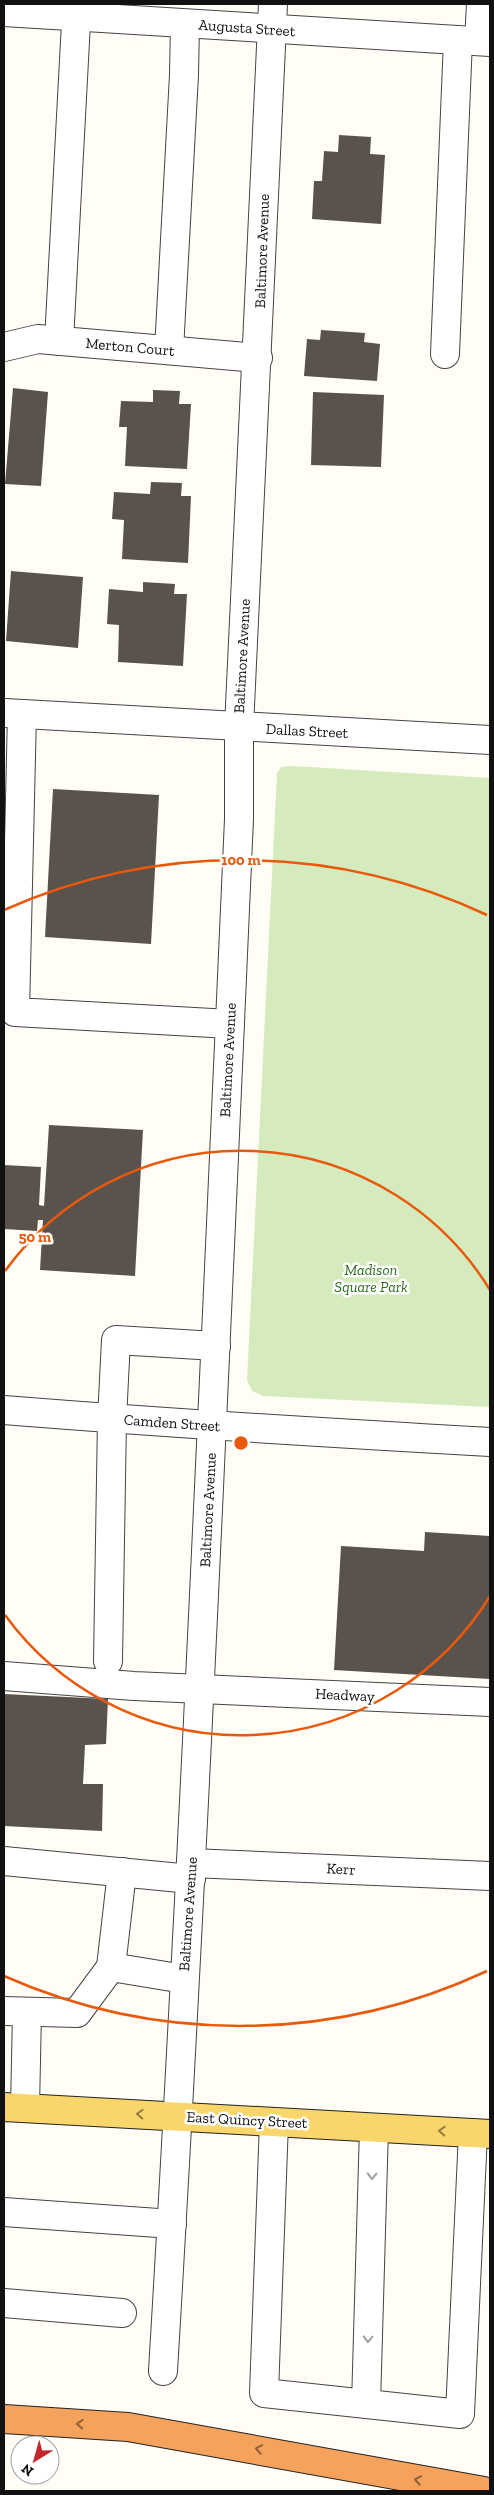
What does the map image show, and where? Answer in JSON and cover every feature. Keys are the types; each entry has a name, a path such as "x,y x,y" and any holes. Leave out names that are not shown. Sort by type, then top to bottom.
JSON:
{"highway":[{"path":"4,2419 128,2427 484,2491"}],"main road":[{"name":"East Quincy Street","path":"15,2107 482,2133"}],"street":[{"path":"445,354 481,4"},
{"path":"59,341 77,10"},
{"name":"Augusta Street","path":"4,12 77,10 185,24 272,17 476,41"},
{"name":"Baltimore Avenue","path":"163,2371 191,1871 216,1346 239,819 239,727 258,358 272,17"},
{"path":"169,350 184,75 185,24"},
{"name":"Merton Court","path":"4,347 38,339 258,358"},
{"path":"13,714 15,1012 230,1024"},
{"name":"Dallas Street","path":"13,714 490,740"},
{"path":"108,1661 112,1419 116,1340 216,1346"},
{"name":"Camden Street","path":"4,1410 112,1419 212,1424 253,1429 490,1442"},
{"name":"Headway","path":"4,1676 200,1688 490,1702"},
{"name":"Kerr","path":"4,1861 122,1872 191,1871 490,1876"},
{"path":"15,2107 15,2011 76,2013 111,1967 122,1872"},
{"path":"111,1967 184,1979"},
{"path":"274,2122 264,2393 460,2414 482,2133"},
{"path":"366,2404 374,2128"},
{"path":"4,2212 172,2224"},
{"path":"4,2303 122,2313"}],"green space":[{"name":"Madison Square Park","path":"293,766 490,778 490,1407 263,1396 252,1391 247,1380 277,773 281,767"}],"building":[{"path":"339,135 371,137 370,154 385,155 381,224 312,219 314,181 322,181 324,151 338,152"},
{"path":"321,330 365,333 364,342 380,344 377,381 304,376 307,339 320,340"},
{"path":"13,388 48,392 41,486 5,484"},
{"path":"153,390 180,391 179,404 191,404 187,469 125,466 127,427 119,427 121,401 153,402"},
{"path":"313,392 384,395 381,467 311,465"},
{"path":"151,482 182,483 181,496 191,496 188,563 122,559 124,520 112,519 114,492 150,494"},
{"path":"11,571 83,577 78,648 6,641"},
{"path":"143,582 175,584 174,594 187,594 183,666 118,662 119,625 107,624 109,589 143,592"},
{"path":"53,789 159,795 151,944 45,937"},
{"path":"49,1125 143,1130 135,1276 40,1270 43,1220 38,1220 37,1231 4,1229 4,1165 41,1167 39,1205 44,1206"},
{"path":"425,1532 490,1536 490,1679 334,1670 341,1546 424,1551"},
{"path":"4,1694 108,1699 106,1744 85,1745 83,1784 103,1784 102,1831 4,1826"}]}
